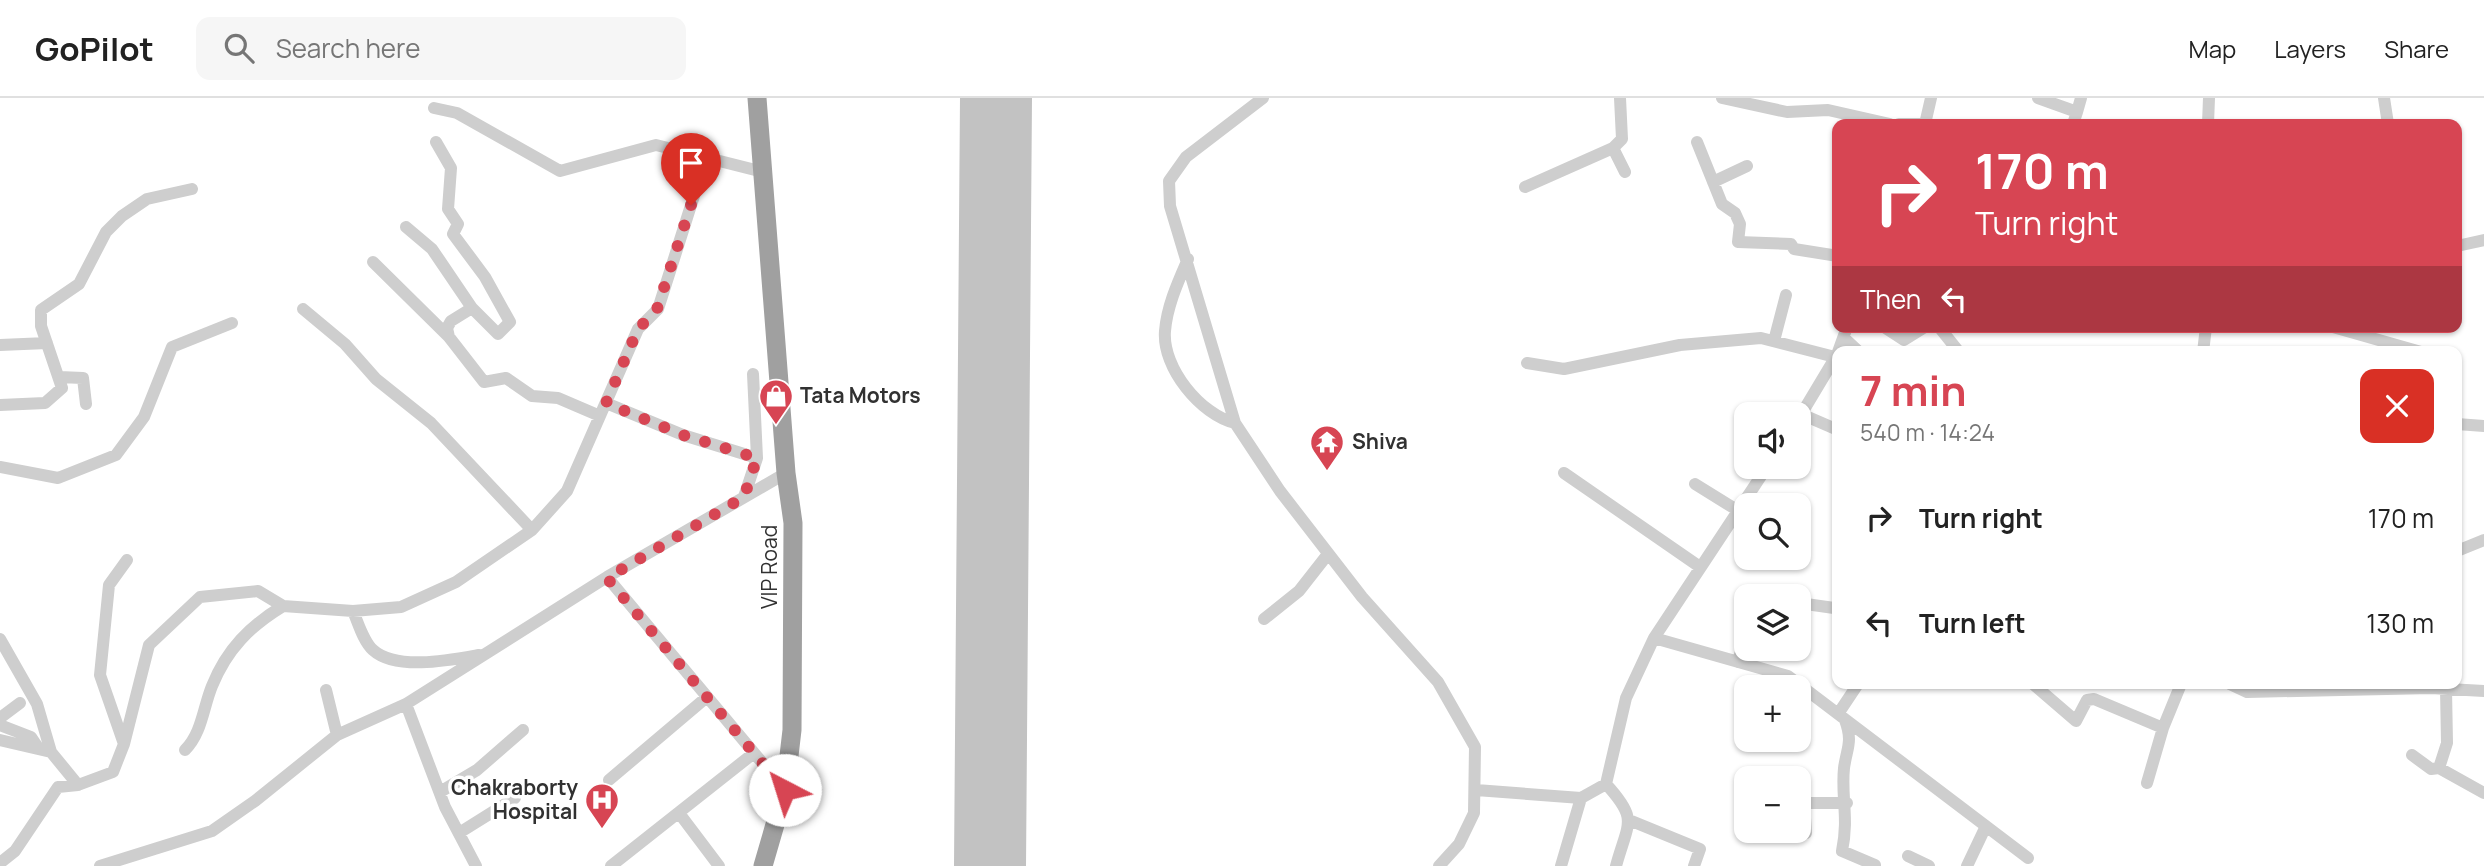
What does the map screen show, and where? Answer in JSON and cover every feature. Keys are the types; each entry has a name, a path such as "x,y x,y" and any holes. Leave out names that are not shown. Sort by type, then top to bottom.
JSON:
{"highway":[{"name":"VIP Road","path":"757,98 786,473 793,523 792,716 785,790 763,866"}],"street":[{"path":"1263,98 1186,156 1169,181 1170,206 1235,423 1280,491 1328,554 1438,682 1475,747 1474,813 1458,844 1439,866"},
{"path":"1525,187 1613,148 1622,139 1620,98"},
{"path":"1722,98 1787,112 1828,110 1868,119"},
{"path":"1926,119 1931,98"},
{"path":"2038,98 2075,118 2081,98"},
{"path":"2208,119 2209,98"},
{"path":"2384,98 2387,119"},
{"path":"434,108 457,113 559,172 656,145 707,155 764,172"},
{"path":"407,227 432,249 472,308 498,334 510,322 485,277 453,234 458,223 448,209 451,168 436,142"},
{"path":"1697,142 1722,204 1735,213 1740,224 1738,242 1791,244 1794,248 1832,255"},
{"path":"1613,148 1625,172"},
{"path":"0,863 15,851 58,787 78,786 113,772 124,744 149,645 200,597 258,592 283,606 353,611 401,607 456,582 532,530 567,491 638,329 657,309 707,155"},
{"path":"1713,182 1747,166"},
{"path":"0,405 46,403 62,388 41,326 41,310 79,284 106,232 121,216 147,199 192,189"},
{"path":"2462,245 2484,240"},
{"path":"1188,259 1174,294 1165,333 1173,366 1194,399 1218,419 1235,423"},
{"path":"373,262 449,337 484,382 506,378 532,396 558,398 600,416"},
{"path":"1774,341 1786,295"},
{"path":"449,337 447,328 452,321 472,308"},
{"path":"303,309 345,344 376,379 430,423 532,530"},
{"path":"0,467 58,478 116,455 144,417 172,347 232,323"},
{"path":"1893,333 1904,340 1915,333"},
{"path":"2351,333 2396,346"},
{"path":"2375,341 2377,333"},
{"path":"1527,363 1564,369 1680,345 1761,338 1832,353"},
{"path":"0,345 47,343"},
{"path":"1808,402 1832,362"},
{"path":"744,497 757,458 754,373"},
{"path":"59,377 83,378 86,404"},
{"path":"606,403 683,435 757,458"},
{"path":"1811,420 1832,428"},
{"path":"2462,424 2484,426"},
{"path":"100,866 212,831 255,802 337,735 406,704 607,578 786,473"},
{"path":"1564,473 1700,567"},
{"path":"1695,484 1734,508"},
{"path":"1476,790 1581,798 1606,784 1626,698 1654,638 1734,515"},
{"path":"2462,549 2484,540"},
{"path":"1264,619 1299,591 1328,554"},
{"path":"124,744 100,675 109,585 127,560"},
{"path":"607,578 785,790"},
{"path":"1811,605 1832,608"},
{"path":"185,750 195,740 213,684 232,648 255,624 283,606"},
{"path":"353,611 373,650 391,659 437,663 487,653"},
{"path":"1654,638 1788,676 2028,858"},
{"path":"0,639 37,704 45,750"},
{"path":"1842,717 1856,689"},
{"path":"2039,689 2076,721 2087,700 2094,699 2163,727"},
{"path":"2147,783 2163,727 2179,689"},
{"path":"2241,689 2247,692 2446,689 2484,691"},
{"path":"2439,768 2447,743 2446,689"},
{"path":"326,690 337,735"},
{"path":"609,780 707,697"},
{"path":"0,718 20,703"},
{"path":"406,704 440,792 476,866"},
{"path":"1842,717 1851,737 1844,770 1847,828 1842,851 1875,865"},
{"path":"0,725 31,737 78,786"},
{"path":"440,792 477,770 523,730"},
{"path":"0,740 45,750"},
{"path":"611,866 754,753"},
{"path":"2412,755 2431,769 2439,768 2484,793"},
{"path":"1606,784 1627,807 1629,820 1616,866"},
{"path":"459,833 515,798"},
{"path":"1561,866 1581,798"},
{"path":"1811,803 1847,803"},
{"path":"679,813 719,866"},
{"path":"1629,820 1700,849 1694,866"},
{"path":"1967,866 1986,826"},
{"path":"1908,856 1929,866"}],"runway":[{"path":"990,866 996,98"}],"place":[{"name":"Tata Motors","path":"776,426"},
{"name":"Shiva","path":"1327,472"},
{"name":"Chakraborty Hospital","path":"602,830"}],"route":[{"path":"691,205 657,309 638,329 606,403 683,435 757,458 744,497 607,578 785,790"}]}
